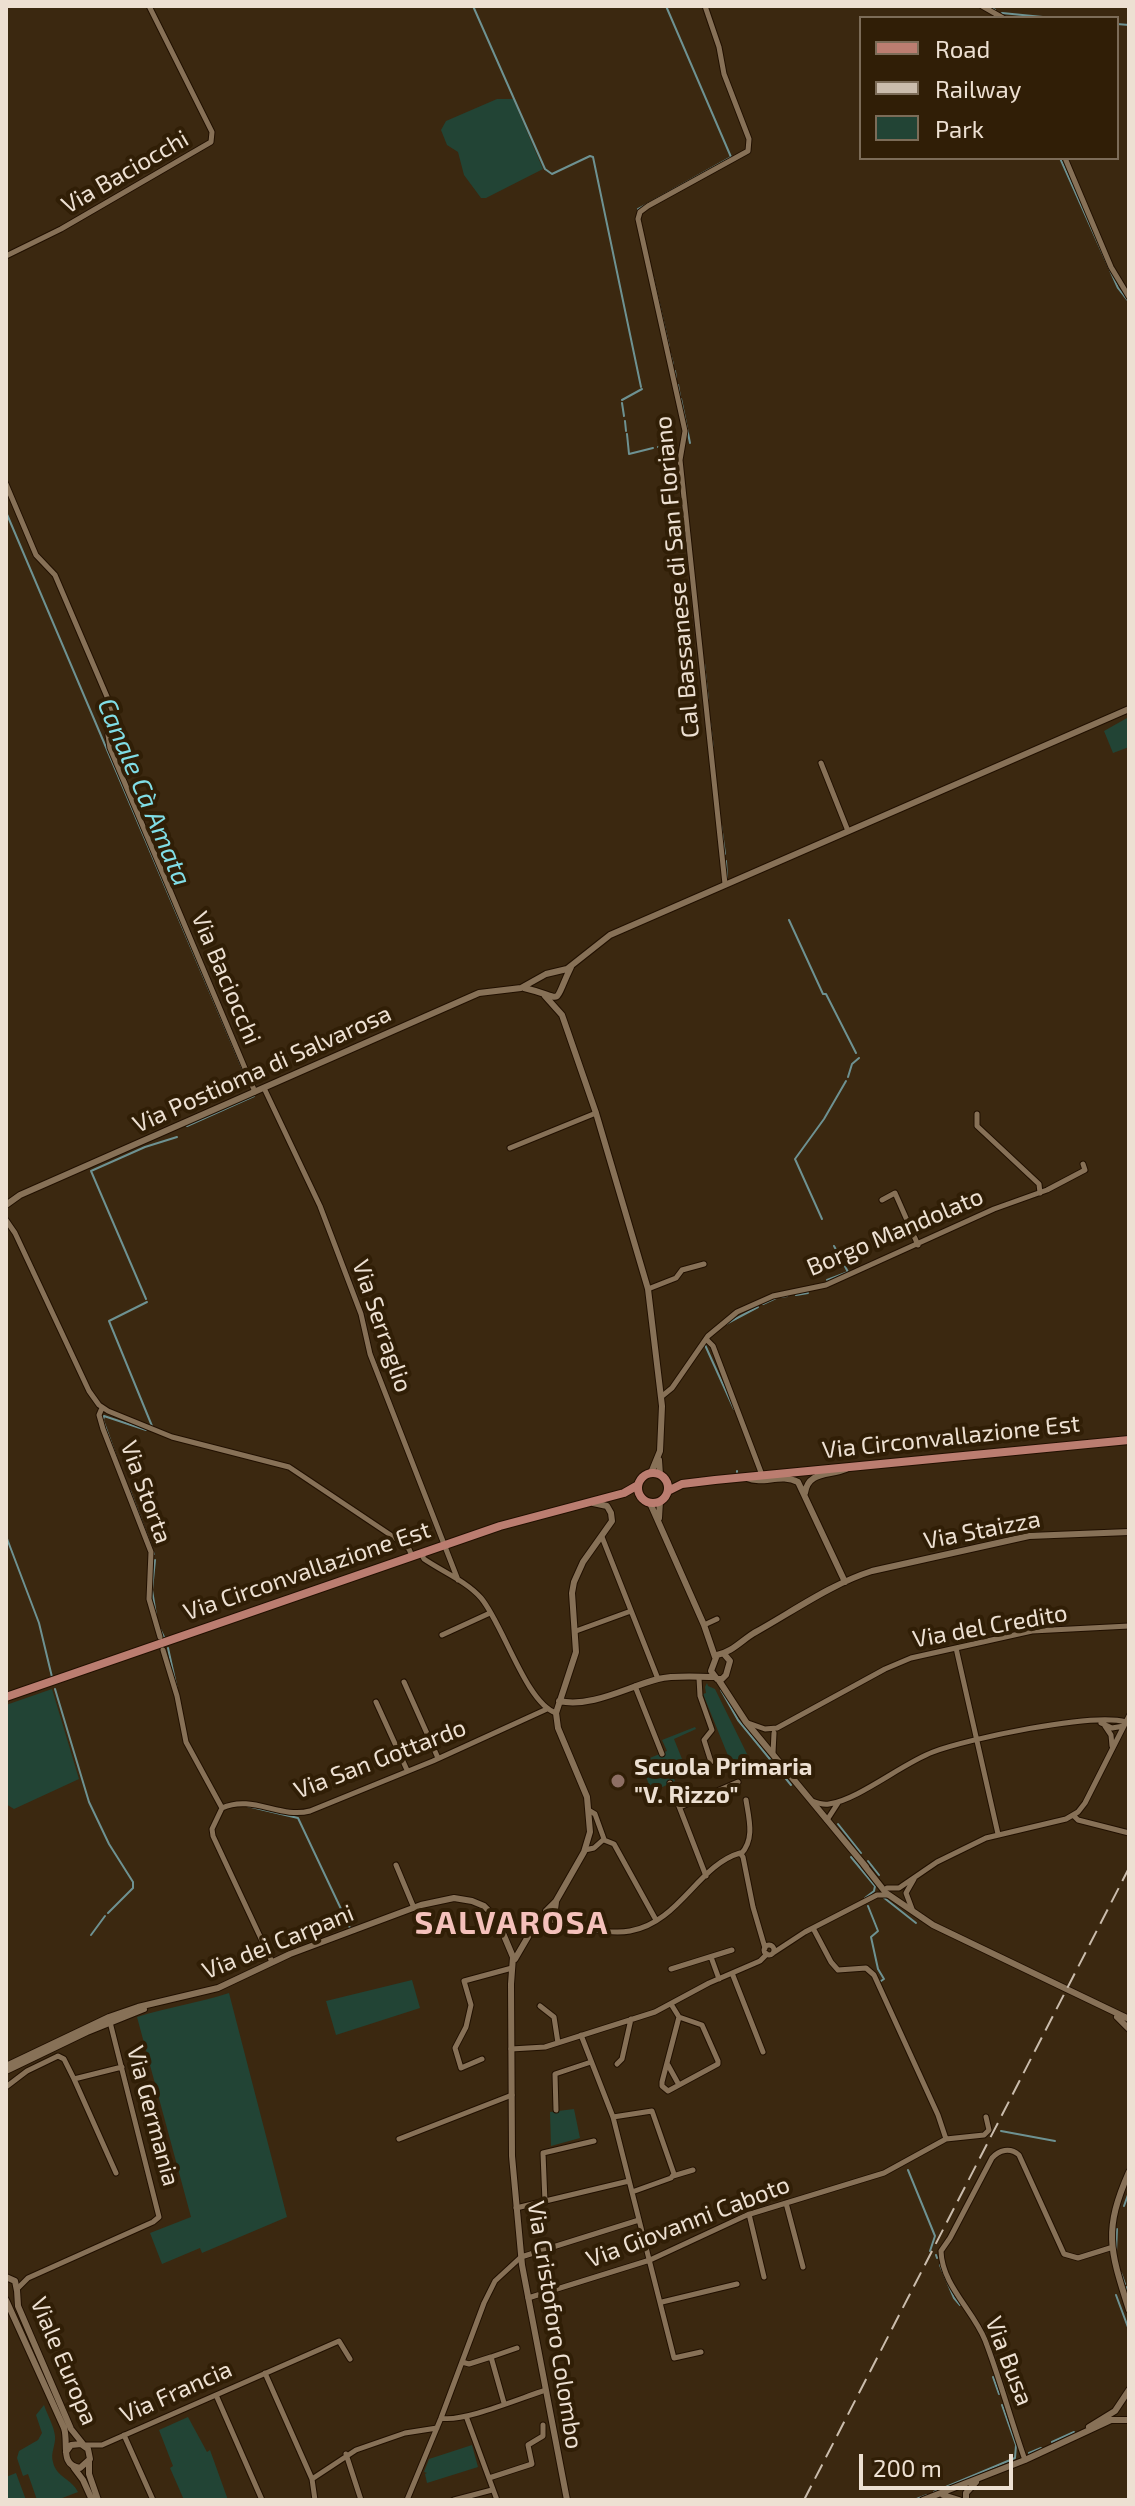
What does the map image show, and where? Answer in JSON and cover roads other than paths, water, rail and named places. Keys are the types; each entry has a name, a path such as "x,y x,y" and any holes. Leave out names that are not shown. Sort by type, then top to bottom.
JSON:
{"main road":[{"name":"Via Circonvallazione Est","path":"682,1484 1129,1440"},
{"path":"659,1476 682,1484 655,1502 639,1489 643,1477 659,1476"},
{"path":"659,1476 668,1491"},
{"name":"Via Circonvallazione Est","path":"6,1697 500,1526 639,1489"}],"street":[{"name":"Via Baciocchi","path":"6,256 61,229 211,142 212,132 149,6"},
{"name":"Cal Bassanese di San Floriano","path":"705,6 719,47 724,74 748,135 748,151 648,206 638,219 685,431 680,460 725,884"},
{"path":"982,6 1000,16"},
{"path":"1066,160 1111,267 1129,297"},
{"name":"Via Baciocchi","path":"6,484 36,555 55,575 108,699 114,720 108,735 110,748 255,1092"},
{"name":"Via Postioma di Salvarosa","path":"6,1205 20,1195 483,992 521,988 546,974 573,965 607,936 1129,709"},
{"path":"821,763 848,831"},
{"name":"Via Postioma di Salvarosa","path":"563,988 573,965"},
{"path":"553,973 561,977 562,1015 596,1113 648,1289 661,1397 659,1476"},
{"path":"541,979 539,987 562,1015"},
{"name":"Via Postioma di Salvarosa","path":"521,988 544,995"},
{"path":"544,995 556,997 563,988"},
{"name":"Via Serraglio","path":"264,1088 320,1206 361,1314 370,1354 458,1580"},
{"path":"510,1148 596,1113"},
{"path":"977,1114 977,1126 1039,1184 1040,1193"},
{"name":"Borgo Mandolato","path":"661,1397 672,1388 706,1339 737,1312 773,1296 826,1285 994,1209 1040,1193 1085,1170 1083,1164"},
{"path":"882,1200 895,1193 918,1245"},
{"name":"Via Postioma di Salvarosa","path":"6,1197 20,1195"},
{"path":"7,1221 89,1391 102,1408 186,1442 289,1467 458,1580 480,1597 529,1686 547,1709 556,1713"},
{"path":"648,1289 676,1278 682,1270 704,1264"},
{"path":"706,1339 713,1346 762,1476"},
{"name":"Via Storta","path":"102,1408 99,1415 103,1429 151,1552 149,1599 160,1637"},
{"path":"805,1493 812,1478 851,1467"},
{"path":"746,1477 754,1481 797,1481 845,1582"},
{"path":"655,1502 659,1522 711,1643 715,1657 711,1672 728,1692 746,1722 888,1892"},
{"path":"582,1503 607,1506 612,1517 609,1528 583,1562 574,1582 576,1656 556,1713 560,1733 585,1791 590,1811 590,1832 585,1850 550,1915 566,1922 622,1932 656,1920 678,1906 706,1876 748,1847 746,1800"},
{"name":"Via Staizza","path":"723,1654 845,1582 879,1569 1023,1537 1129,1532"},
{"path":"602,1537 658,1679"},
{"path":"576,1631 631,1611"},
{"path":"442,1635 490,1613"},
{"path":"704,1625 717,1619"},
{"name":"Via del Credito","path":"771,1731 896,1663 1037,1631 1129,1626"},
{"path":"711,1643 730,1661"},
{"path":"956,1648 998,1834"},
{"path":"728,1692 726,1675 733,1649"},
{"path":"163,1650 177,1696 186,1742 222,1808 212,1829 213,1836 272,1962"},
{"path":"715,1657 723,1654"},
{"path":"699,1678 712,1666"},
{"path":"559,1701 576,1702 658,1679 716,1678 726,1675"},
{"path":"689,1771 711,1762 704,1740 712,1730 700,1696 699,1678"},
{"path":"404,1682 438,1758"},
{"path":"635,1686 662,1754"},
{"path":"376,1702 407,1770"},
{"name":"Via San Gottardo","path":"222,1808 242,1802 290,1813 307,1812 547,1709"},
{"path":"811,1800 832,1804 926,1755 977,1741 1041,1727 1114,1720 1126,1722"},
{"path":"746,1722 771,1731"},
{"path":"1096,1722 1115,1728 1126,1722"},
{"path":"511,2049 545,2047 671,2004 760,1961 769,1949 789,1942 881,1894 898,1889 945,1857 998,1834 1063,1821 1073,1816 1083,1806 1126,1722"},
{"path":"1104,1725 1112,1738 1111,1751"},
{"path":"759,1738 771,1731"},
{"path":"771,1731 776,1758"},
{"path":"680,1807 738,1782"},
{"path":"670,1783 706,1876"},
{"path":"825,1818 842,1800"},
{"path":"825,1818 832,1804"},
{"path":"1083,1806 1093,1823"},
{"path":"590,1811 595,1814 604,1840 614,1844 656,1920"},
{"path":"1073,1816 1129,1833"},
{"path":"585,1850 590,1851 604,1840"},
{"path":"741,1854 753,1907 769,1949"},
{"path":"396,1865 414,1908"},
{"path":"864,1865 879,1886 957,1939 1129,2019"},
{"path":"912,1911 906,1895 908,1886 917,1875"},
{"path":"873,1898 879,1886"},
{"name":"Via dei Carpani","path":"6,2068 89,2025 221,1987 272,1962 414,1908 448,1899 471,1900 492,1913 515,1949"},
{"name":"Via Cristoforo Colombo","path":"550,1915 515,1949 512,2095 521,2257 564,2499"},
{"path":"813,1928 838,1970 866,1968 874,1975 946,2139 984,2135 989,2130 986,2117"},
{"path":"671,1969 732,1950"},
{"path":"711,1957 719,1979"},
{"path":"482,2059 461,2068 455,2048 466,2027 471,2005 464,1981 513,1965"},
{"path":"734,1972 763,2052"},
{"path":"671,2004 679,2017 702,2025 718,2064 668,2091 662,2086 679,2017"},
{"name":"Via dei Carpani","path":"6,2068 131,2009 154,2005"},
{"path":"540,2006 554,2017 558,2043"},
{"path":"1111,2013 1129,2029"},
{"path":"617,2064 622,2059 631,2031 631,2019"},
{"name":"Via Germania","path":"17,2290 28,2278 159,2217 122,2067 107,2022"},
{"name":"Via dei Carpani","path":"62,2044 90,2028 89,2025"},
{"path":"581,2035 613,2117 674,2358 701,2352"},
{"path":"6,2087 27,2071 58,2056 64,2059 116,2173"},
{"path":"556,2110 555,2074 591,2062"},
{"path":"667,2064 679,2085"},
{"path":"74,2079 122,2067"},
{"path":"399,2139 512,2095"},
{"path":"613,2117 648,2109 653,2111 673,2176"},
{"name":"Via Giovanni Caboto","path":"528,2298 650,2260 749,2214 884,2173 946,2139"},
{"path":"545,2202 543,2153 594,2141"},
{"name":"Via Busa","path":"1025,2460 985,2341 975,2319 953,2289 940,2255 996,2153 1009,2150 1019,2155 1064,2254 1075,2258 1110,2248"},
{"path":"632,2192 693,2170"},
{"path":"1129,2172 1113,2213 1110,2248 1129,2310"},
{"path":"516,2208 629,2181"},
{"path":"786,2203 803,2267"},
{"path":"749,2214 764,2277"},
{"path":"407,2500 492,2286 521,2257 639,2220"},
{"name":"Via Germania","path":"8,2277 28,2278"},
{"name":"Viale Europa","path":"8,2277 16,2283 18,2306 71,2429 90,2458 89,2474 98,2500"},
{"path":"662,2302 737,2284"},
{"name":"Viale Europa","path":"17,2290 6,2299 53,2399 65,2432 66,2460 83,2480 92,2500"},
{"name":"Via Francia","path":"90,2458 102,2445 339,2341 350,2359"},
{"path":"461,2362 469,2364 517,2348"},
{"path":"491,2357 504,2403"},
{"name":"Via Francia","path":"265,2373 311,2476 315,2500"},
{"path":"441,2418 466,2416 546,2390"},
{"path":"1079,2435 1113,2412 1129,2390"},
{"path":"216,2395 262,2500"},
{"path":"924,2500 1025,2460 1111,2420 1129,2419 1124,2408 1125,2397"},
{"path":"466,2416 497,2500"},
{"path":"489,2478 532,2464 528,2445 543,2436 543,2425"},
{"path":"311,2476 360,2448 405,2433 437,2428"},
{"path":"124,2435 153,2500"},
{"name":"Viale Europa","path":"66,2452 73,2444 84,2445"},
{"name":"Via Francia","path":"84,2445 102,2445"},
{"path":"346,2454 361,2500"},
{"name":"Viale Europa","path":"71,2466 84,2466 90,2458"},
{"path":"924,2500 991,2474"},
{"path":"966,2500 966,2493 976,2482"},
{"path":"454,2500 492,2490"},
{"path":"943,2495 959,2500"}],"waterway":[{"path":"473,6 545,169 552,174 593,157 641,387"},
{"path":"638,209 731,157 666,6"},
{"path":"987,6 995,10"},
{"path":"1002,13 1033,16"},
{"path":"1119,24 1129,25"},
{"path":"1061,160 1118,288 1129,302"},
{"path":"653,277 669,347"},
{"path":"670,353 673,364"},
{"path":"675,371 676,379"},
{"path":"678,385 680,397"},
{"path":"622,400 642,389"},
{"path":"681,399 690,443"},
{"path":"622,403 624,416"},
{"path":"625,421 626,431"},
{"path":"627,434 629,454 653,448"},
{"path":"658,447 671,446 678,461"},
{"path":"678,468 680,481"},
{"name":"Canale Cà Amata","path":"6,512 250,1086"},
{"path":"704,663 708,700"},
{"path":"710,722 713,748"},
{"path":"721,825 725,854"},
{"path":"726,861 727,878"},
{"path":"789,920 823,994 826,994 856,1053"},
{"path":"848,1077 852,1064 859,1058"},
{"path":"822,1219 795,1159 846,1081"},
{"name":"Canale Cà Amata","path":"187,1126 254,1096"},
{"name":"Canale Cà Amata","path":"146,1299 91,1171 145,1147 177,1137"},
{"path":"827,1280 848,1272 834,1246"},
{"path":"796,1295 808,1293"},
{"path":"780,1297 787,1296"},
{"path":"763,1304 776,1298"},
{"name":"Canale Cà Amata","path":"147,1302 109,1321 152,1426"},
{"path":"724,1325 758,1307"},
{"path":"705,1345 734,1409"},
{"name":"Canale Cà Amata","path":"117,1459 104,1416 146,1430"},
{"name":"Canale Cà Amata","path":"130,1491 154,1554"},
{"path":"6,1536 39,1623 52,1677"},
{"name":"Canale Cà Amata","path":"155,1560 152,1590 156,1615"},
{"name":"Canale Cà Amata","path":"158,1625 164,1637"},
{"name":"Canale Cà Amata","path":"168,1648 177,1689"},
{"path":"55,1689 89,1802 109,1844 133,1882 133,1888 108,1913"},
{"path":"721,1690 738,1720 791,1785"},
{"name":"Canale Cà Amata","path":"247,1806 298,1818 350,1928"},
{"path":"838,1824 861,1853"},
{"path":"851,1857 875,1886 874,1891 865,1898"},
{"path":"868,1861 879,1875"},
{"path":"883,1897 916,1923"},
{"path":"868,1906 878,1931 871,1937 878,1969 884,1979 881,1981"},
{"path":"91,1935 105,1916"},
{"path":"1001,2131 1055,2141"},
{"path":"908,2170 935,2236 930,2251"},
{"path":"1124,2206 1129,2192"},
{"path":"1116,2252 1117,2229"},
{"path":"940,2265 960,2305"},
{"path":"1121,2273 1125,2284"},
{"path":"1126,2287 1129,2296"},
{"path":"1116,2295 1129,2330"},
{"path":"993,2377 999,2394"},
{"path":"934,2492 1015,2458 1016,2445 1002,2405"},
{"path":"1052,2442 1074,2432"},
{"path":"1029,2453 1041,2448"},
{"path":"914,2500 927,2495"}],"railway":[{"path":"804,2500 1129,1868"}],"place":[{"name":"Scuola Primaria \"V. Rizzo\"","path":"618,1781"}],"district":[{"name":"SALVAROSA","path":"512,1923"}]}
